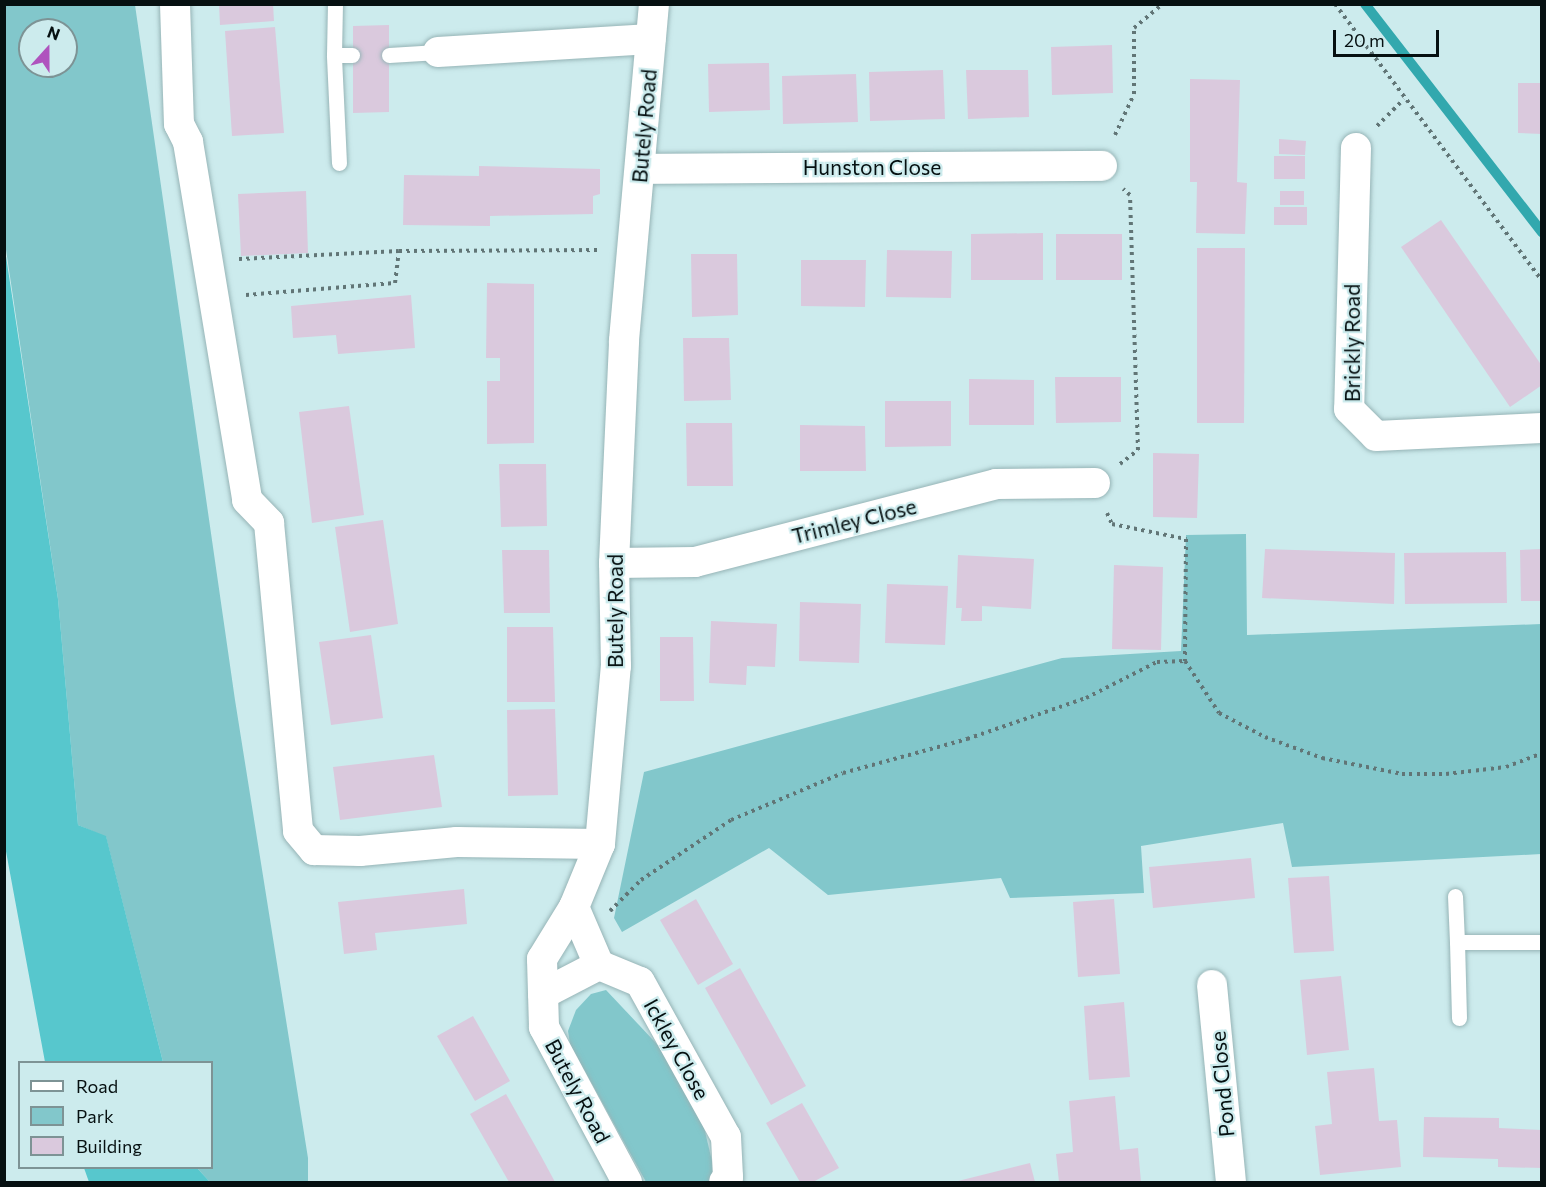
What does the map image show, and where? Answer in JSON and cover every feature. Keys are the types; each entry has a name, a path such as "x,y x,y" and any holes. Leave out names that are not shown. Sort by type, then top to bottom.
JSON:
{"street":[{"path":"175,4 179,124 188,142 247,500 269,523 298,831 314,850 360,851 457,842 600,844"},
{"name":"Butely Road","path":"627,1182 543,1027 542,959 574,907 600,844 616,666 614,563 631,250 641,169 654,4"},
{"path":"438,52 651,39"},
{"name":"Brickly Road","path":"1356,148 1348,409 1376,436 1542,428"},
{"name":"Hunston Close","path":"641,169 1102,165"},
{"name":"Trimley Close","path":"614,563 696,562 996,484 1095,483"},
{"path":"543,994 599,965 574,907"},
{"name":"Ickley Close","path":"599,965 640,982 726,1137 728,1177 724,1182"},
{"name":"Pond Close","path":"1212,985 1231,1182"}],"lane":[{"path":"335,4 334,55 339,163"},
{"path":"389,55 438,52"},
{"path":"334,55 352,55"},
{"path":"1455,896 1459,1018"},
{"path":"1457,942 1542,942"}],"path":[{"path":"1163,4 1134,28 1134,94 1102,165 1130,195 1138,450 1095,483 1112,524 1186,539 1185,662 1219,713 1264,737 1322,758 1402,774 1446,774 1506,767 1542,753"},
{"path":"1335,4 1542,281"},
{"path":"208,261 399,251 631,250"},
{"path":"214,298 395,284 399,251"},
{"path":"574,907 609,912 641,880 731,820 843,773 967,739 1086,698 1157,662 1185,662"}],"green space":[{"path":"4,5 135,5 235,700 308,1158 308,1182 210,1182 198,1169 213,1169 213,1061 163,1061 106,837 78,825 58,599 5,243"},
{"path":"1246,534 1247,635 1541,624 1541,854 1292,867 1283,823 1141,846 1144,893 1010,898 1001,878 828,895 769,848 622,932 614,918 644,772 1062,658 1181,651 1186,535"},
{"path":"606,990 671,1059 700,1110 716,1178 712,1182 646,1182 570,1044 568,1031 576,1010 591,994"}],"shaded area":[{"path":"4,243 58,599 78,825 106,836 163,1061 45,1061 5,846"},
{"path":"84,1169 198,1169 210,1182 89,1182"}],"building":[{"path":"219,4 273,4 274,21 220,25"},
{"path":"389,25 389,112 353,113 353,26"},
{"path":"275,27 284,133 232,136 225,31"},
{"path":"1112,45 1113,93 1052,95 1051,47"},
{"path":"769,63 770,110 709,112 708,64"},
{"path":"943,70 945,119 870,121 869,72"},
{"path":"966,70 1028,70 1029,117 968,119"},
{"path":"856,74 858,122 783,124 782,76"},
{"path":"1190,79 1240,80 1237,182 1247,183 1245,234 1196,233 1197,182 1190,182"},
{"path":"1518,83 1542,83 1542,134 1518,133"},
{"path":"1279,139 1306,141 1305,155 1279,154"},
{"path":"1274,156 1305,156 1305,179 1274,179"},
{"path":"479,166 600,169 600,194 593,196 593,214 490,216 490,226 403,225 404,175 479,176"},
{"path":"306,191 308,253 241,256 238,194"},
{"path":"1280,191 1304,191 1304,205 1280,205"},
{"path":"1274,207 1307,207 1307,225 1274,225"},
{"path":"1441,220 1542,366 1542,385 1510,407 1401,247"},
{"path":"1043,233 1043,280 971,280 971,234"},
{"path":"1056,234 1122,234 1122,280 1056,280"},
{"path":"1197,248 1245,248 1244,423 1197,423"},
{"path":"887,250 952,251 951,298 886,297"},
{"path":"691,254 737,254 738,315 692,317"},
{"path":"801,260 866,260 865,307 801,306"},
{"path":"487,283 534,284 534,443 487,444 487,381 500,381 500,358 486,358"},
{"path":"411,295 415,348 338,354 336,335 293,338 291,306"},
{"path":"683,338 729,338 731,400 684,401"},
{"path":"1055,377 1121,377 1121,422 1056,423"},
{"path":"969,379 1034,380 1034,425 969,425"},
{"path":"885,401 951,401 951,446 885,447"},
{"path":"349,406 364,515 312,523 299,412"},
{"path":"686,423 732,423 733,486 687,486"},
{"path":"800,425 865,426 866,471 800,471"},
{"path":"1153,453 1199,454 1197,518 1153,517"},
{"path":"499,464 546,464 547,526 501,527"},
{"path":"383,520 398,624 350,632 335,527"},
{"path":"1265,549 1395,553 1394,604 1262,598"},
{"path":"1542,549 1542,601 1521,601 1520,550"},
{"path":"502,550 549,550 550,613 504,613"},
{"path":"1506,552 1507,603 1405,604 1404,553"},
{"path":"958,555 1034,559 1031,609 982,606 982,621 961,621 962,608 956,608"},
{"path":"1114,565 1163,567 1161,650 1112,649"},
{"path":"887,584 948,586 945,645 885,643"},
{"path":"800,602 861,604 859,663 799,661"},
{"path":"711,621 777,624 775,667 747,666 746,685 709,683"},
{"path":"507,627 553,627 555,702 507,702"},
{"path":"371,635 383,718 331,725 319,642"},
{"path":"660,637 693,637 694,701 660,701"},
{"path":"555,709 558,795 508,796 507,710"},
{"path":"434,755 442,807 340,820 333,767"},
{"path":"1251,858 1255,898 1153,908 1149,867"},
{"path":"1329,876 1334,951 1294,953 1288,878"},
{"path":"464,889 467,924 375,933 377,950 344,954 338,902"},
{"path":"696,899 733,964 698,985 660,920"},
{"path":"1114,899 1120,974 1078,977 1073,902"},
{"path":"740,968 806,1086 771,1105 705,988"},
{"path":"1341,976 1349,1050 1307,1055 1300,980"},
{"path":"1124,1002 1130,1077 1089,1080 1084,1006"},
{"path":"473,1016 510,1081 475,1101 437,1036"},
{"path":"1374,1068 1379,1121 1397,1120 1401,1167 1320,1175 1315,1126 1332,1124 1327,1072"},
{"path":"506,1094 555,1182 509,1182 470,1114"},
{"path":"1115,1096 1120,1150 1138,1148 1141,1182 1059,1182 1056,1154 1073,1152 1069,1101"},
{"path":"802,1103 839,1168 813,1182 800,1182 766,1123"},
{"path":"1424,1117 1499,1118 1499,1128 1542,1130 1542,1168 1498,1167 1498,1159 1423,1157"},
{"path":"1030,1163 1035,1182 954,1182"}],"waterway":[{"path":"1365,4 1542,232"}]}
